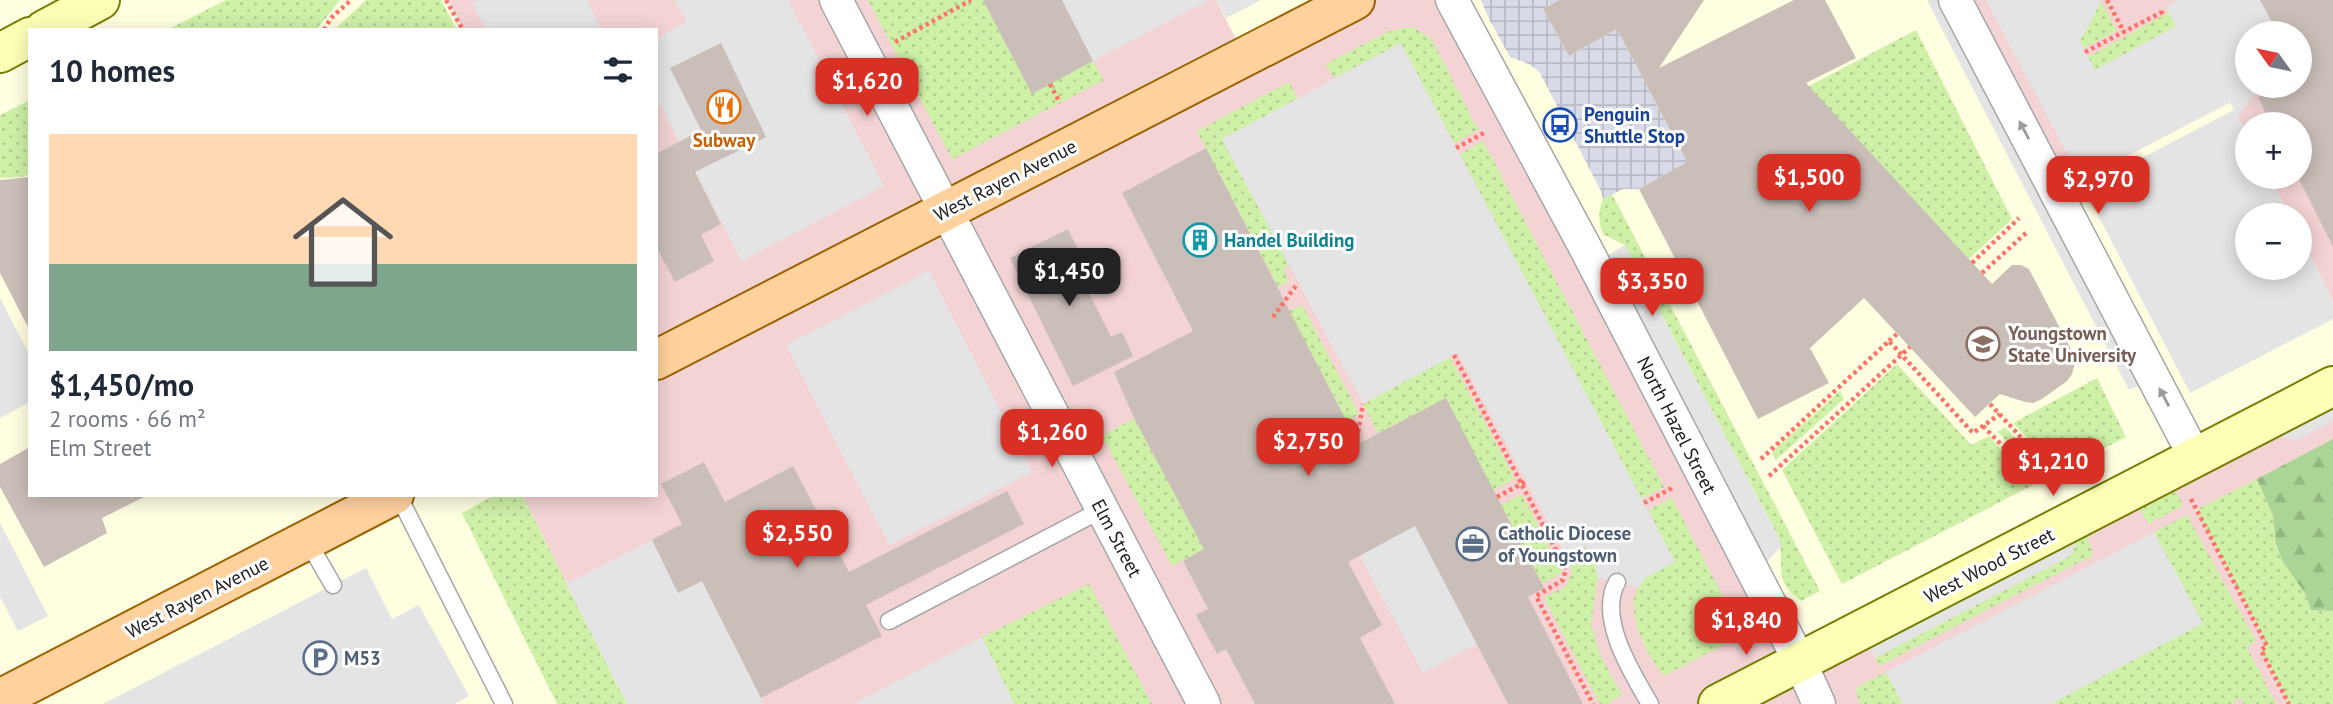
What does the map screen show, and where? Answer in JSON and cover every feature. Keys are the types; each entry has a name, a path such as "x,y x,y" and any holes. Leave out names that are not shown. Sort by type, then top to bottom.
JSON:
{"main road":[{"name":"West Rayen Avenue","path":"658,359 1355,0"},
{"name":"West Rayen Avenue","path":"0,699 392,497"}],"street":[{"path":"48,28 100,0"},
{"name":"Elm Street","path":"835,0 1204,704"},
{"name":"North Hazel Street","path":"1452,0 1586,247 1800,662 1819,704"},
{"path":"1955,0 2185,463"},
{"path":"0,53 28,38"},
{"name":"West Wood Street","path":"1718,704 2333,386"}],"lane":[{"path":"397,497 504,704"},
{"path":"889,621 1103,509"},
{"path":"307,540 333,585"},
{"path":"1616,582 1611,611 1615,636 1650,704"}],"path":[{"path":"325,28 331,18 351,0"},
{"path":"446,0 462,28"},
{"path":"891,44 971,0"},
{"path":"2107,0 2124,32"},
{"path":"2085,52 2162,12 2161,10"},
{"path":"1050,84 1060,103"},
{"path":"1456,148 1484,133"},
{"path":"1972,263 2019,218"},
{"path":"1982,273 2026,233"},
{"path":"1273,317 1298,283"},
{"path":"1760,459 1897,334"},
{"path":"1889,341 1973,433 2000,414"},
{"path":"1769,476 1910,347"},
{"path":"1454,355 1524,483 1566,569 1563,580 1536,596 1593,704"},
{"path":"1357,439 1363,404"},
{"path":"1990,404 2057,475"},
{"path":"1983,426 2040,484"},
{"path":"2185,463 2267,646 2261,650 2289,704"},
{"path":"1497,497 1524,483"}],"shaded area":[{"path":"0,0 446,0 458,28 28,28 28,497 523,497 627,704 0,704"},
{"path":"449,0 1216,0 1245,56 1355,0 1452,0 2333,386 2333,704 627,704 523,497 658,497 658,28 463,28"},
{"path":"477,0 587,0 601,28 485,28 472,3"},
{"path":"675,0 788,0 884,186 742,261 658,102 658,37 687,22"},
{"path":"1062,0 1209,0 1093,61"},
{"path":"1216,0 1355,0 1245,57"},
{"path":"1216,0 1261,0 1226,18"},
{"name":"Youngstown State University","path":"1452,0 1955,0 2055,190 2081,180 2230,102 2235,112 2235,189 2275,189 2283,203 2235,203 2235,280 2312,280 2312,260 2333,301 2333,386 1800,662"},
{"path":"1481,0 1559,0 1543,9 1569,56 1617,29 1687,162 1639,189 1623,189 1603,199 1540,73 1531,65 1510,57"},
{"path":"1927,0 1955,0 2154,380 2129,390"},
{"path":"1955,0 2333,0 2333,301 2312,260 2312,203 2283,203 2275,189 2312,189 2312,112 2235,112 2230,102 2081,180 2055,190"},
{"path":"1986,0 2102,0 2080,41 2095,70 2176,26 2166,7 2179,0 2260,0 2271,21 2235,21 2235,98 2251,98 2241,112 2235,112 2235,189 2275,189 2283,203 2235,203 2235,280 2312,280 2312,260 2333,301 2333,319 2190,393 2084,188 2234,110 2231,102 2081,180"},
{"path":"1401,43 1675,562 1645,578 1639,588 1598,577 1593,552 1586,547 1567,558 1458,353 1363,404 1222,139"},
{"path":"1625,245 1778,536 1781,547 1755,574 1594,264"},
{"path":"929,271 1032,472 889,545 786,345"},
{"path":"0,298 28,352 28,403 0,418"},
{"path":"2333,407 2333,421 2295,441 2278,436"},
{"path":"1377,451 1477,644 1423,673 1360,556 1388,540"},
{"path":"0,523 48,616 18,631 0,597"},
{"path":"2154,532 2203,623 2051,704 1903,704 1886,672"},
{"path":"652,540 678,593 702,581 764,704 627,704 566,584"},
{"path":"2078,540 2070,556 1875,658 1869,647"},
{"name":"M53","path":"366,568 392,619 419,605 469,696 454,704 103,704"},
{"path":"982,637 1014,704 853,704"}],"green space":[{"path":"226,0 340,0 318,28 171,28"},
{"path":"366,0 441,0 456,28 336,28"},
{"path":"868,0 983,0 1032,93 1093,61 1104,80 952,159"},
{"path":"2101,1 2117,31 2083,48 2080,41"},
{"path":"2169,12 2176,26 2095,70 2088,57"},
{"path":"1414,28 1431,38 1478,130 1454,143 1401,43 1334,78 1326,64 1387,32"},
{"path":"1916,30 2012,219 1969,259 1807,87"},
{"path":"1289,82 1298,99 1222,139 1289,265 1283,269 1289,281 1278,287 1197,131"},
{"path":"28,101 28,175 23,177 0,178 0,115"},
{"path":"1483,141 1664,487 1641,499 1460,154"},
{"path":"1612,194 1820,591 1801,601 1791,593 1782,578 1778,536 1625,245 1603,234 1599,221 1600,208 1603,199"},
{"path":"1302,305 1359,414 1347,421 1289,311"},
{"path":"1450,357 1515,479 1493,490 1446,399 1378,433 1363,404"},
{"path":"1897,364 1971,445 1989,436 2033,485 1842,584 1782,470"},
{"path":"2097,378 2126,437 2059,471 2013,423"},
{"path":"1840,391 1844,399 1776,460 1772,452"},
{"path":"1134,418 1204,549 1172,566 1102,436"},
{"path":"2005,427 2049,476 2042,480 1998,432"},
{"path":"2333,439 2333,611 2311,610 2306,595 2282,560 2276,544 2273,515 2257,479"},
{"path":"2257,479 2273,515 2276,543 2282,560 2306,595 2311,610 2333,611 2333,704 2289,704 2261,650 2267,645 2196,510"},
{"path":"2176,491 2183,506 2148,524 2140,509"},
{"path":"1522,494 1562,573 1542,583 1501,505"},
{"path":"491,497 523,497 627,704 557,704 462,513"},
{"path":"1672,498 1736,622 1732,639 1664,676 1637,628 1634,600 1646,577 1675,562 1648,510"},
{"path":"2187,515 2256,641 2247,647 2276,704 2244,704 2240,698 2233,704 2051,704 2202,623 2154,532"},
{"path":"2087,535 2093,555 1879,666 1875,658 2070,556 2078,540"},
{"path":"1586,547 1593,552 1598,577 1591,624 1600,655 1622,695 1607,704 1600,704 1544,598 1566,586 1572,572 1567,558"},
{"path":"1089,584 1152,704 1014,704 982,637"},
{"path":"1886,672 1903,704 1859,704 1856,688"}],"building":[{"path":"983,0 1062,0 1093,61 1032,94"},
{"path":"1559,0 1704,0 1659,68 1794,0 1825,0 1856,58 1806,83 1992,284 2012,265 2029,269 2074,355 2075,363 2067,381 2033,403 2000,394 1975,417 1864,298 1810,348 1829,383 1758,419 1639,189 1687,162 1617,29 1569,56 1543,9"},
{"path":"2260,0 2333,0 2333,247 2304,189 2312,189 2312,112 2265,112 2258,98 2312,98 2312,21 2271,21"},
{"path":"721,43 766,137 695,172 721,224 701,235 714,261 675,282 658,250 658,153 701,130 670,68"},
{"path":"1206,148 1358,444 1446,398 1544,588 1528,597 1583,704 1508,704 1415,526 1348,562 1382,625 1360,638 1395,704 1255,704 1226,649 1217,654 1196,615 1208,609 1183,561 1204,549 1134,418 1114,372 1193,331 1122,193"},
{"path":"28,177 28,327 0,273 0,180"},
{"path":"1068,229 1094,282 1086,287 1111,337 1122,332 1133,356 1073,386 1010,258"},
{"path":"28,448 28,497 144,497 102,518 107,533 44,567 0,487 0,464"},
{"path":"704,462 725,502 793,466 849,572 1007,491 1024,524 866,605 882,636 761,698 702,581 678,593 652,540 682,524 661,484"}],"place":[{"name":"Subway","path":"724,107"},
{"name":"Penguin Shuttle Stop","path":"1560,125"},
{"name":"Handel Building","path":"1200,240"},
{"name":"Youngstown State University","path":"1983,344"},
{"name":"Catholic Diocese of Youngstown","path":"1473,544"},
{"name":"M53","path":"320,658"}]}
